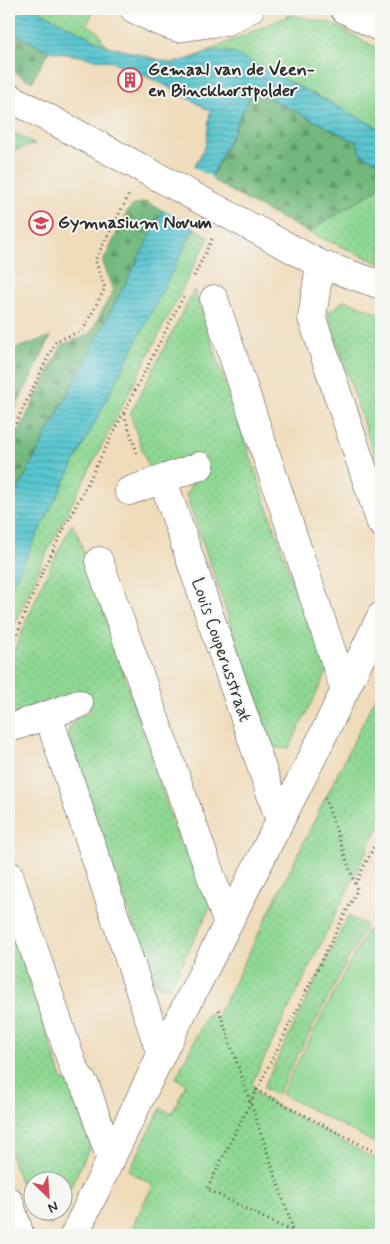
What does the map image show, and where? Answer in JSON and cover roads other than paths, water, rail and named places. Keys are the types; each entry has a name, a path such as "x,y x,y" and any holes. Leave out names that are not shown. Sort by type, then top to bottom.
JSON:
{"street":[{"path":"134,9 160,22 178,28 227,21 250,9"},
{"path":"344,9 381,28"},
{"path":"9,97 320,264 381,285"},
{"path":"320,264 312,318 381,523"},
{"path":"214,299 345,690"},
{"name":"Louis Couperusstraat","path":"200,466 147,485 280,821"},
{"path":"98,561 228,924"},
{"path":"74,1235 161,1055 197,987 381,616"},
{"path":"16,726 79,704"},
{"path":"48,715 161,1055"},
{"path":"9,875 74,1069 86,1087 111,1160"},
{"path":"9,1200 20,1235"}],"water":[{"path":"9,9 35,9 105,45 171,63 217,50 234,53 381,129 381,163 361,154 357,142 259,93 249,98 212,175 194,229 9,590 9,507 163,211 195,165 206,145 210,111 163,84 113,62 49,51 9,31"}],"place":[{"name":"Gemaal van de Veen- en Binckhorstpolder","path":"130,80"},
{"name":"Gymnasium Novum","path":"41,223"}]}
